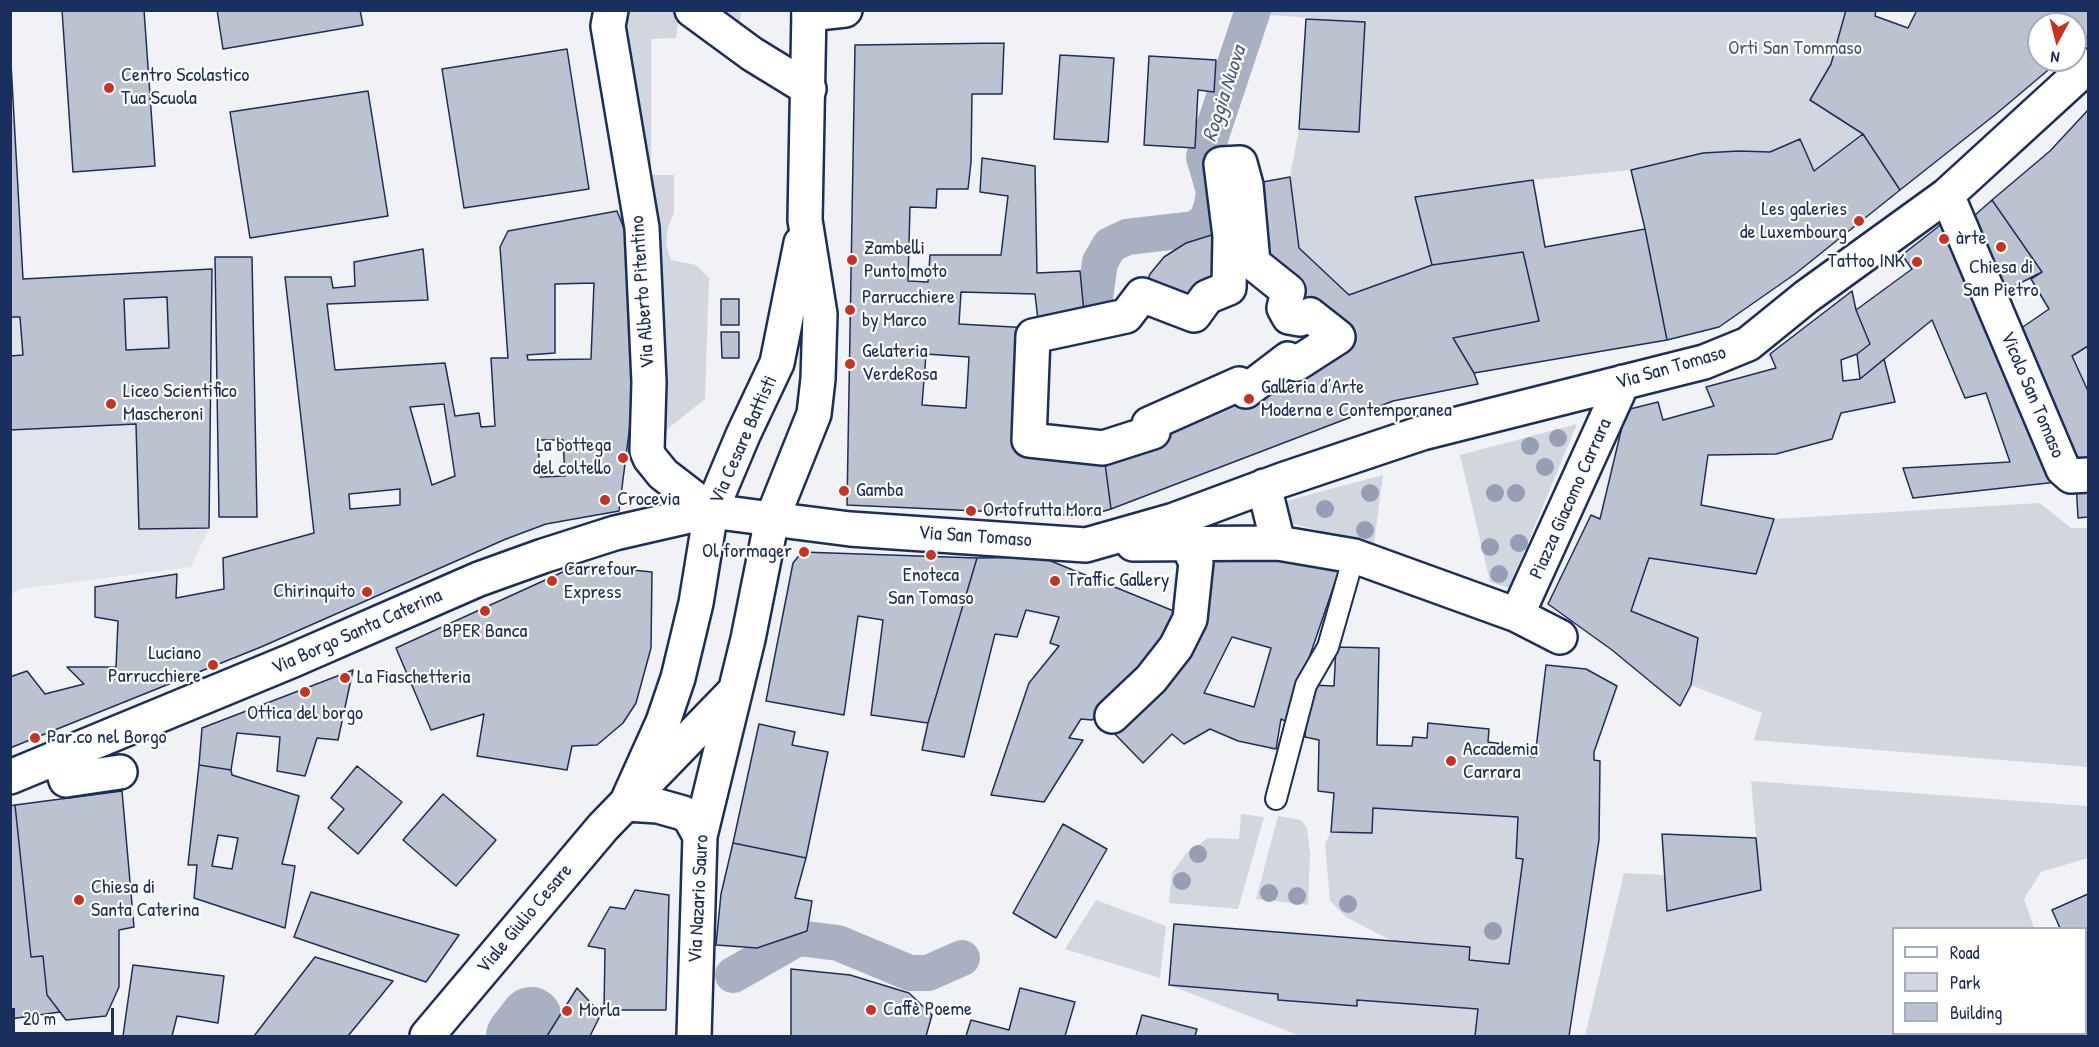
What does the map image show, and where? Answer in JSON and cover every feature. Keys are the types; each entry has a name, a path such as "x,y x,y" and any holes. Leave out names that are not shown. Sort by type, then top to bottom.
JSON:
{"street":[{"name":"Via Alberto Pitentino","path":"611,10 608,26 642,228 649,382 647,451 663,474 711,511"},
{"path":"692,10 752,54 809,89"},
{"path":"809,12 845,10"},
{"name":"Via Cesare Battisti","path":"805,220 820,314 818,379 814,414 772,519 711,511 777,363 805,220 809,12"},
{"name":"Via San Tomaso","path":"772,519 850,529 1086,545 1180,532 1264,486 1422,434 1704,362 1748,344 1806,297 1947,195 2088,66"},
{"path":"1240,163 1246,185 1253,263 1288,291 1284,308 1289,317 1300,319 1310,315 1338,337 1296,364 1288,359 1246,391 1239,384 1149,424 1153,432 1103,448 1029,440 1033,336 1126,316 1142,295 1194,315 1207,297 1228,288 1230,236 1221,164 1240,163"},
{"name":"Vicolo San Tomaso","path":"1947,195 2063,469 2072,476 2088,475"},
{"name":"Piazza Giacomo Carrara","path":"1523,603 1623,382"},
{"path":"1264,486 1278,543"},
{"path":"699,836 690,818 683,813 658,806 626,804 663,722 678,678 696,603 711,511"},
{"name":"Via Borgo Santa Caterina","path":"10,777 291,662 479,579 615,533 711,511"},
{"name":"Via Nazario Sauro","path":"694,1036 699,836 748,639 772,519"},
{"path":"1180,532 1278,543 1354,556 1523,603 1560,637"},
{"path":"1112,716 1151,679 1176,646 1190,619 1196,562 1180,532"},
{"path":"696,603 694,734 699,836"},
{"name":"Viale Giulio Cesare","path":"427,1036 596,836 734,692"},
{"path":"59,758 66,780 120,772"}],"lane":[{"path":"1276,799 1306,685 1328,647 1354,556"}],"shaded area":[{"name":"Liceo Scientifico Mascheroni","path":"10,45 23,279 212,269 209,528 191,567 19,589 11,596"}],"green space":[{"name":"Orti San Tommaso","path":"1243,10 1846,11 1831,64 1810,100 1863,134 1814,171 1770,152 1703,153 1631,170 1533,180 1416,197 1432,265 1349,295 1299,248 1290,177 1299,129 1359,132 1365,22 1243,13"},
{"path":"619,11 673,11 679,16 676,38 651,39 651,175 674,175 674,213 668,227 666,244 671,260 696,265 709,278 705,399 660,435 663,283"},
{"path":"719,11 741,11 740,21 735,23"},
{"path":"2088,346 2088,391 2072,356"},
{"path":"1577,424 1509,588 1490,582 1460,455"},
{"path":"1383,475 1374,544 1281,521 1282,502"},
{"path":"2040,503 2071,528 2088,528 2088,767 1754,740 1762,713 1691,685 1698,638 1631,611 1649,558 1756,574 1774,519"},
{"path":"1751,781 2088,806 2088,858 2041,872 2024,899 2034,927 1892,927 1892,1035 1985,1036 1585,1036 1624,873 1665,875 1668,911 1761,890"},
{"path":"1373,808 1518,817 1523,859 1509,964 1469,960 1470,947 1392,941 1346,917 1330,901 1325,844 1331,832 1372,833"},
{"path":"1241,814 1264,817 1238,909 1169,903 1172,873 1186,854 1208,838 1239,839"},
{"path":"1278,816 1301,820 1307,828 1310,853 1308,905 1256,899"},
{"path":"1096,900 1166,926 1160,978 1065,949"},
{"path":"1169,985 1278,994 1278,1000 1357,1005 1357,1000 1478,1009 1475,1036 1300,1036"},
{"path":"2087,1004 2088,1036 2071,1036 2087,1035"}],"building":[{"name":"Centro Scolastico Tua Scuola","path":"62,10 144,10 155,166 73,172"},
{"path":"217,10 360,10 363,25 223,49"},
{"path":"1846,10 1876,10 1875,16 1908,28 1917,10 2088,10 2087,37 2087,12 2027,12 2027,72 2046,72 1900,190 1863,134 1810,100 1831,64"},
{"path":"1306,19 1365,22 1359,132 1299,129"},
{"path":"1004,43 1002,94 972,94 971,162 968,189 937,189 936,208 910,207 908,281 928,282 930,255 1001,255 1008,196 980,192 982,158 1035,166 1037,273 1080,271 1085,323 1039,329 1035,294 961,292 959,324 1031,328 1029,440 1103,448 1111,509 1088,516 847,505 855,45","holes":["926,354 969,357 966,408 922,405"]},
{"path":"10,45 23,279 212,269 209,528 139,529 136,424 10,430 10,356 23,355 20,317 10,317","holes":["167,297 169,348 126,350 124,299"]},
{"path":"567,49 589,189 464,208 442,69"},
{"path":"1060,55 1114,58 1108,142 1054,139"},
{"path":"1149,56 1216,60 1214,92 1198,90 1195,148 1144,145"},
{"path":"368,91 388,216 250,238 230,112"},
{"path":"2088,110 2088,346 2072,356 2088,391 2088,469 2074,470 2020,329 2049,309 2031,279 2042,272 1992,200 2050,151"},
{"path":"1863,134 1900,190 1795,274 1719,327 1667,340 1631,170 1703,153 1770,152 1800,139 1814,171"},
{"path":"1290,177 1299,248 1349,295 1432,265 1523,252 1539,321 1453,338 1478,384 1393,401 1111,509 1103,448 1338,337 1253,263 1246,185"},
{"path":"1533,180 1545,247 1645,229 1667,340 1474,373 1453,338 1539,321 1523,252 1432,265 1415,197"},
{"name":"Chiesa di San Pietro","path":"1992,200 2042,272 1999,294 1966,223"},
{"path":"617,211 629,241 635,385 619,511 546,524 506,539 261,647 10,748 10,677 27,671 45,694 84,684 67,667 116,667 118,621 95,617 95,587 177,574 176,598 224,589 223,558 314,533 285,277 331,277 333,288 355,286 354,262 423,249 428,300 327,304 335,370 445,363 455,416 479,413 481,427 495,426 491,358 508,358 500,247 508,231","holes":["594,283 591,359 528,360 527,355 555,353 555,284","444,404 455,476 432,485 410,407","538,440 563,440 565,476 540,477","400,489 400,505 350,509 349,494"]},
{"path":"1948,219 2057,482 1913,498 1903,468 2010,462 1986,393 1965,398 1932,320 1860,379 1857,354 1870,344 1856,310 1912,269 1902,255"},
{"path":"1215,234 1229,288 1194,315 1142,295 1150,274 1164,257 1186,243"},
{"path":"215,257 252,257 257,517 219,517"},
{"path":"1852,291 1856,310 1870,344 1857,354 1841,360 1843,381 1860,379 1884,359 1895,402 1841,413 1832,439 1776,454 1708,455 1701,505 1774,519 1756,574 1649,558 1631,611 1698,638 1691,685 1680,706 1612,650 1548,604 1591,515 1600,519 1626,410 1658,402 1663,420 1714,406 1706,387 1776,368 1770,354"},
{"path":"721,299 739,299 739,325 721,325"},
{"path":"721,332 739,332 739,358 722,358"},
{"path":"2076,482 2088,482 2088,517 2078,518"},
{"path":"802,552 977,558 928,723 871,715 883,620 858,616 844,715 766,701 793,563"},
{"path":"1228,555 1341,565 1308,661 1290,723 1281,719 1276,749 1238,741 1210,729 1184,744 1172,734 1143,763 1109,728 1188,660 1210,561","holes":["1232,637 1271,648 1254,707 1204,693"]},
{"path":"1041,557 1181,614 1146,673 1092,720 1081,719 1069,738 1083,740 1044,802 991,795 1029,683 1059,646 1050,643 1059,617 1026,610 1017,637 995,634 964,757 922,750 977,558"},
{"path":"576,566 652,572 651,648 636,703 623,723 597,745 572,746 567,770 477,756 484,714 431,730 396,648"},
{"path":"1336,647 1379,648 1377,745 1412,746 1413,737 1427,738 1428,723 1489,729 1488,742 1503,744 1502,753 1535,757 1546,665 1586,669 1617,686 1594,752 1594,760 1600,761 1599,840 1569,1036 1475,1036 1478,1009 1357,1000 1357,1006 1278,1000 1278,994 1169,985 1174,924 1470,947 1469,960 1509,964 1523,859 1516,858 1518,817 1373,808 1372,833 1331,832 1334,793 1318,791 1319,740 1305,737 1310,685 1334,686"},
{"path":"353,670 338,740 317,738 305,776 277,771 280,737 237,733 231,770 199,765 202,728"},
{"path":"759,724 795,732 792,745 828,752 806,858 733,843"},
{"path":"199,765 231,770 232,775 299,796 282,864 295,866 285,928 194,898 197,865 188,865","holes":["218,835 238,838 232,869 212,866"]},
{"path":"357,766 402,802 358,854 328,828 344,809 331,798"},
{"name":"Chiesa di Santa Caterina","path":"122,791 134,927 119,930 119,987 106,1016 66,1020 47,995 43,956 31,957 15,805"},
{"path":"443,794 496,840 456,886 403,840"},
{"path":"15,805 31,957 43,956 47,995 60,1012 10,1019 10,806"},
{"path":"1063,824 1107,849 1056,938 1013,913"},
{"path":"1662,834 1756,838 1761,890 1667,911"},
{"path":"733,843 806,858 795,898 812,901 807,931 757,948 716,945 721,894"},
{"path":"635,890 669,895 666,1010 604,1010 605,949 588,946 610,907 625,909"},
{"path":"311,892 459,935 426,982 294,937"},
{"path":"2088,894 2087,958 2087,927 2060,927 2052,910"},
{"path":"315,957 393,981 348,1036 254,1036"},
{"path":"133,965 224,976 218,1023 177,1016 172,1036 123,1036"},
{"path":"791,969 850,975 909,993 932,1015 926,1036 791,1036"},
{"path":"577,988 601,1014 590,1036 547,1036"},
{"path":"1020,988 1075,1002 1065,1036 966,1036 971,1020 1009,1030"},
{"path":"1142,1015 1197,1029 1195,1036 1136,1036"}],"waterway":[{"name":"Roggia Nuova","path":"1093,312 1100,262 1110,245 1127,237 1195,229 1207,220 1214,191 1204,157 1253,10"},
{"name":"Roggia Nuova","path":"733,975 798,938 838,943 910,973 928,973 962,958"},
{"path":"517,1036 531,1018"}],"place":[{"name":"Centro Scolastico Tua Scuola","path":"109,88"},
{"name":"Les galeries de Luxembourg","path":"1859,221"},
{"name":"àrte","path":"1944,239"},
{"name":"Chiesa di San Pietro","path":"2001,247"},
{"name":"Zambelli Punto moto","path":"852,260"},
{"name":"Tattoo INK","path":"1917,262"},
{"name":"Parrucchiere by Marco","path":"850,310"},
{"name":"Gelateria VerdeRosa","path":"850,364"},
{"name":"Galleria d’Arte Moderna e Contemporanea","path":"1249,399"},
{"name":"Liceo Scientifico Mascheroni","path":"111,404"},
{"name":"La bottega del coltello","path":"623,458"},
{"name":"Gamba","path":"844,491"},
{"name":"Crocevia","path":"605,500"},
{"name":"Ortofrutta Mora","path":"971,511"},
{"name":"Ol formager","path":"804,552"},
{"name":"Enoteca San Tomaso","path":"931,555"},
{"name":"Carrefour Express","path":"552,581"},
{"name":"Traffic Gallery","path":"1055,581"},
{"name":"Chirinquito","path":"367,592"},
{"name":"BPER Banca","path":"485,611"},
{"name":"Luciano Parrucchiere","path":"213,665"},
{"name":"La Fiaschetteria","path":"345,678"},
{"name":"Ottica del borgo","path":"305,692"},
{"name":"Par.co nel Borgo","path":"35,738"},
{"name":"Accademia Carrara","path":"1451,761"},
{"name":"Chiesa di Santa Caterina","path":"79,900"},
{"name":"Caffè Poeme","path":"871,1010"},
{"name":"Morla","path":"567,1011"}]}
